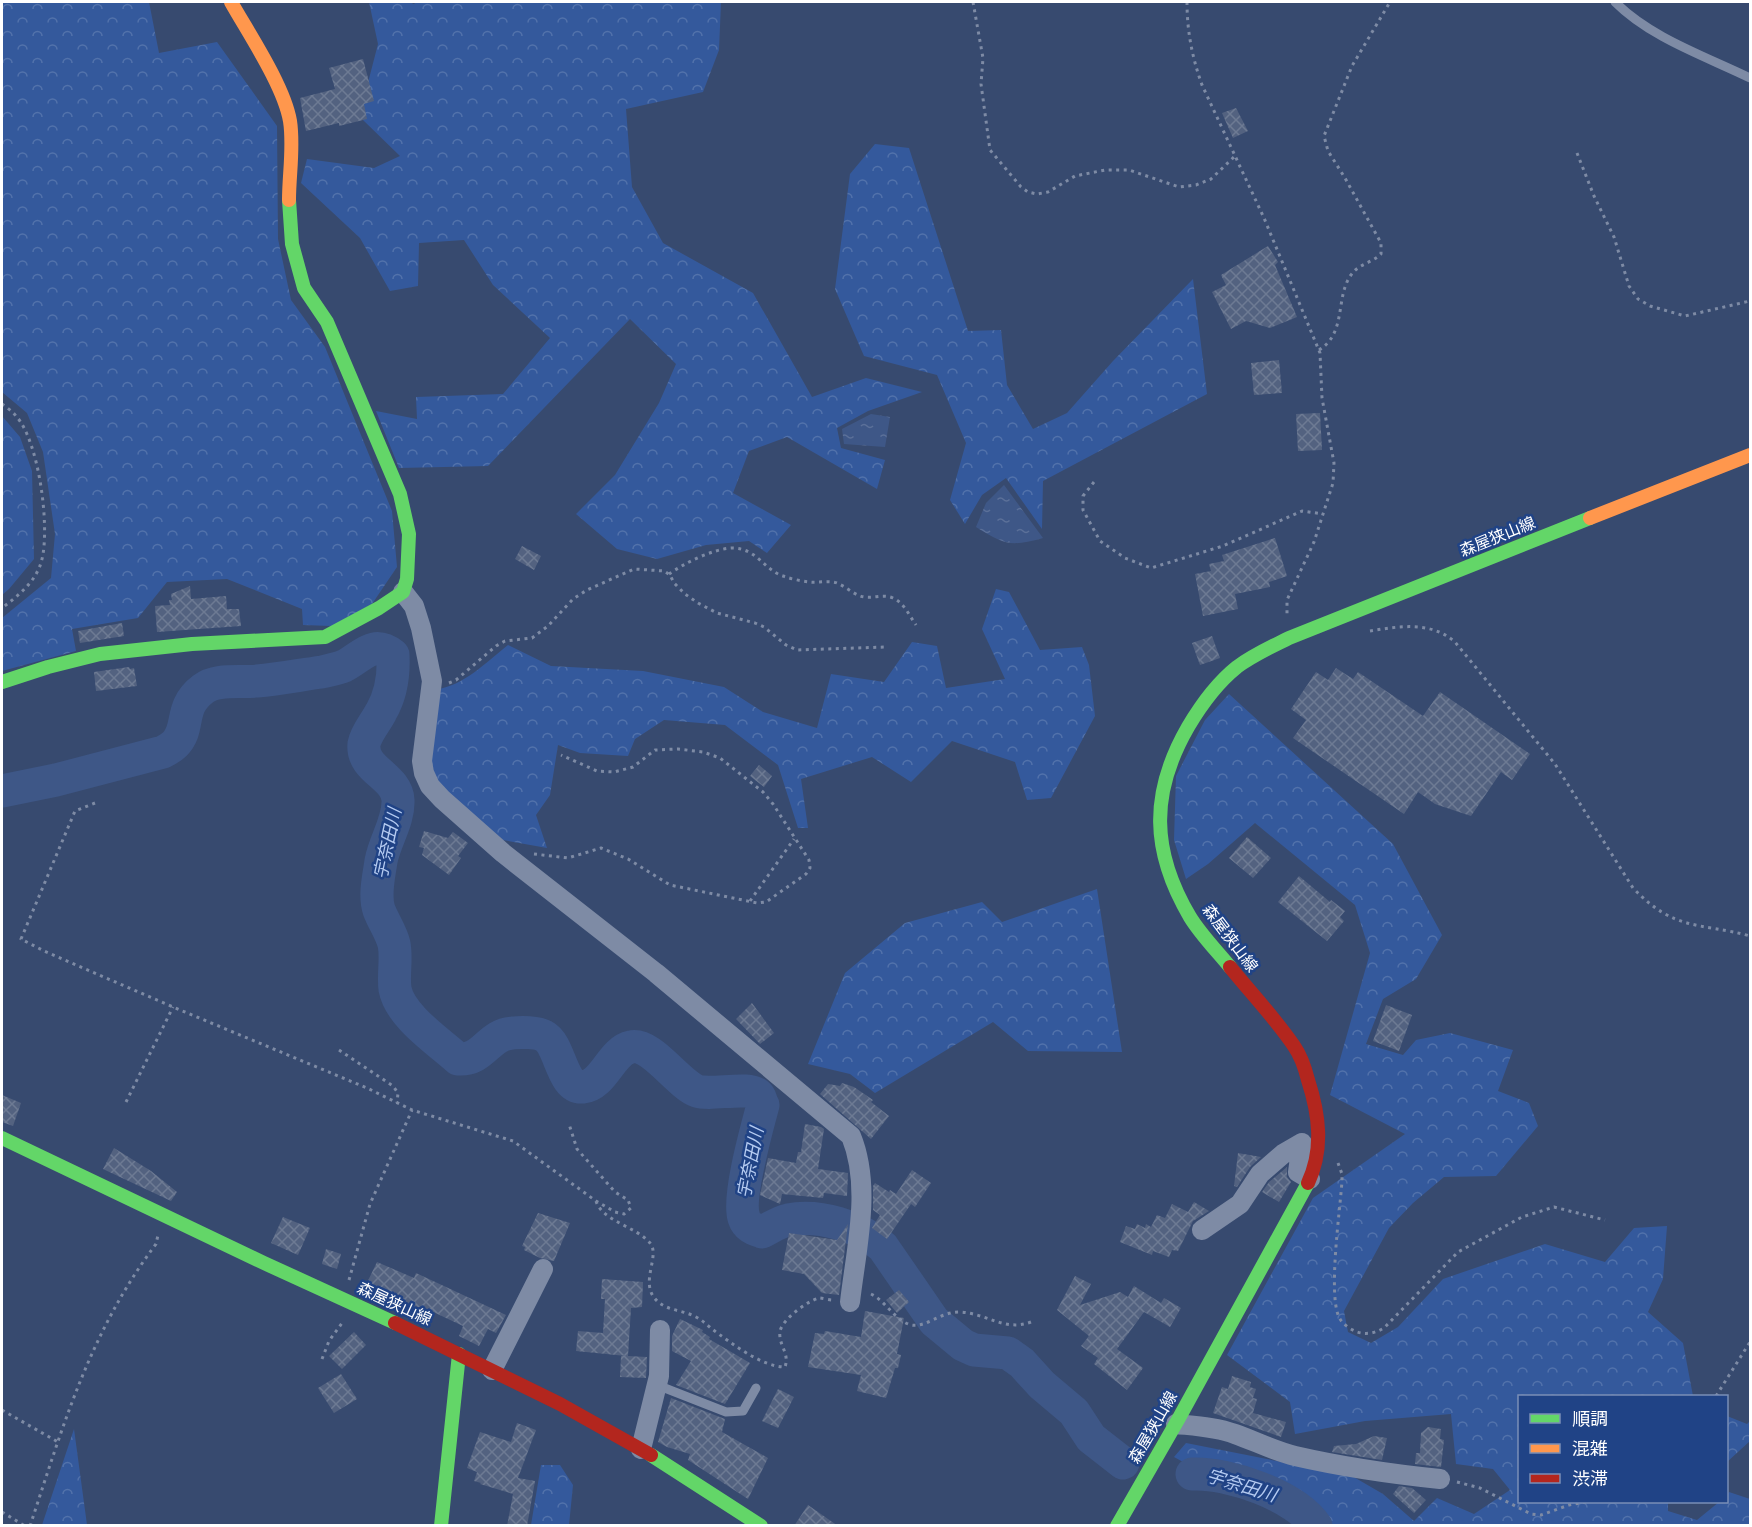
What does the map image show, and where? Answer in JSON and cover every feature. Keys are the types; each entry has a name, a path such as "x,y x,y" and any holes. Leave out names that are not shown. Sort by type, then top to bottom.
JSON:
{"main road":[{"path":"2,682 100,654 192,644 325,636 379,608 403,592 407,579 409,534 400,494 327,322 304,288 292,244 289,198 291,146 287,108 265,62 231,2"},
{"name":"森屋狭山線","path":"1117,1526 1176,1424 1310,1179 1318,1151 1317,1107 1304,1066 1295,1047 1191,918 1165,861 1158,819 1162,782 1170,760 1190,724 1209,696 1236,668 1252,657 1303,633 1750,455"},
{"name":"森屋狭山線","path":"2,1138 560,1404 641,1449 761,1526"},
{"path":"441,1526 459,1354"}],"street":[{"path":"403,592 414,606 421,628 432,684 422,761 430,786 503,853 656,973 851,1136 858,1153 862,1177 859,1233 850,1296"},
{"path":"1202,1230 1240,1204 1260,1174 1283,1154 1302,1143 1298,1172 1310,1179"},
{"path":"492,1370 543,1269"},
{"path":"641,1449 659,1376 660,1330"},
{"path":"1176,1424 1209,1427 1233,1433 1294,1455 1377,1472 1440,1479"}],"lane":[{"path":"1615,2 1631,17 1661,35 1750,78"},
{"path":"657,1385 726,1412 742,1410 756,1388"}],"path":[{"path":"973,2 983,58 981,84 990,150 1021,187 1028,192 1037,194 1048,192 1075,176 1105,170 1129,170 1179,187 1196,185 1211,179 1235,156"},
{"path":"1187,2 1188,34 1194,62 1277,248 1319,350 1322,398 1334,463 1333,483 1314,542 1287,600 1287,618 1292,629 1303,633"},
{"path":"1319,350 1324,347 1336,330 1344,288 1351,274 1361,266 1373,262 1381,254 1381,243 1328,151 1324,136 1352,66 1390,2"},
{"path":"1578,153 1594,196 1614,237 1629,286 1638,299 1650,306 1685,316 1750,301"},
{"path":"2,404 17,416 28,438 38,471 44,516 42,559 34,579 2,608"},
{"path":"1094,482 1083,496 1083,510 1100,541 1125,558 1151,568 1222,546 1302,511 1323,514"},
{"path":"669,574 684,564 707,555 732,548 748,551 762,560 776,574 810,582 835,582 863,598 887,596 895,599 902,604 916,625"},
{"path":"432,684 447,684 456,680 505,641 532,638 548,626 573,599 587,590 634,569 669,574 674,583 699,603 717,613 764,627 786,645 797,650 885,647"},
{"path":"1364,633 1393,627 1417,626 1446,634 1555,764 1633,888 1647,903 1672,919 1694,926 1750,936"},
{"path":"503,853 520,851 568,858 601,848 628,859 670,885 750,902 766,902 806,874 810,868 809,860 764,792 720,759 703,752 678,748 656,750 633,767 614,772 597,771 561,755"},
{"path":"95,803 75,812 21,939 173,1007 367,1088 412,1110 513,1141 596,1201 615,1212 624,1214 631,1208 628,1200 615,1192 577,1149 568,1124"},
{"path":"750,902 794,838"},
{"path":"126,1102 173,1007"},
{"path":"339,1050 393,1086 398,1093 397,1103"},
{"path":"322,1359 329,1341 347,1315 348,1283 370,1204 412,1110"},
{"path":"1318,1151 1334,1158 1342,1174 1335,1282 1336,1310 1340,1320 1347,1326 1365,1334 1378,1332 1384,1328 1458,1252 1522,1217 1554,1207 1605,1220"},
{"path":"596,1201 598,1207 607,1215 650,1243 653,1249 648,1280 653,1297 668,1309 700,1319 766,1364 785,1367 788,1359 780,1332 783,1323 792,1313 819,1298 873,1294 901,1320 920,1326 939,1315 955,1312 969,1313 1011,1327 1031,1322"},
{"path":"2,1512 28,1526 75,1392 95,1343 129,1283 156,1244 160,1229"},
{"path":"1717,1395 1750,1342"},
{"path":"2,1410 58,1442"},
{"path":"1440,1479 1480,1488 1531,1514 1541,1515 1580,1503"}],"green space":[{"path":"2,2 149,2 159,53 217,42 277,126 278,239 291,300 325,347 392,511 397,567 372,604 332,626 303,625 302,609 227,579 167,582 138,618 72,629 76,651 2,671 2,618 51,578 55,534 43,452 27,413 2,392"},
{"path":"369,2 414,4 416,2 721,2 719,50 703,92 626,109 632,187 663,243 753,293 812,397 866,378 922,392 868,411 837,428 841,448 885,460 877,489 787,437 749,451 733,493 791,525 767,553 749,541 706,545 657,559 617,549 576,514 615,475 659,403 676,364 630,319 488,466 399,468 376,411 417,419 416,397 503,394 550,338 493,285 464,240 419,243 418,286 390,291 360,238 301,183 307,159 374,168 400,156 363,120 363,102 378,44"},
{"path":"875,144 909,148 968,331 1001,330 1007,385 1033,429 1067,413 1113,361 1193,279 1207,394 1043,481 1042,529 1006,478 982,495 965,524 950,500 966,443 937,375 864,356 835,289 850,174"},
{"path":"2,416 20,437 32,471 34,559 2,595"},
{"path":"996,589 1009,592 1040,650 1082,647 1089,665 1095,716 1051,798 1027,800 1015,762 952,741 911,782 872,757 801,779 808,828 798,828 778,765 725,725 664,720 635,739 628,756 580,753 558,745 550,795 536,815 547,848 503,840 445,794 433,780 428,758 435,690 465,678 508,645 551,666 643,671 724,687 763,712 817,728 831,674 884,682 912,642 937,646 946,688 1005,679 982,629"},
{"path":"1229,694 1393,844 1442,935 1416,979 1383,999 1366,1044 1403,1055 1416,1040 1450,1033 1513,1050 1498,1091 1529,1103 1538,1126 1496,1176 1444,1177 1413,1203 1389,1228 1344,1311 1348,1332 1371,1343 1398,1327 1443,1279 1545,1244 1605,1262 1634,1228 1667,1226 1663,1279 1648,1312 1683,1343 1693,1395 1518,1395 1518,1503 1668,1503 1668,1511 1697,1520 1718,1503 1728,1503 1729,1492 1750,1499 1750,1525 1295,1525 1268,1495 1207,1475 1174,1457 1186,1443 1352,1476 1383,1494 1414,1521 1437,1498 1474,1514 1510,1490 1493,1469 1456,1464 1451,1414 1365,1421 1295,1434 1290,1402 1227,1355 1313,1198 1405,1134 1330,1095 1370,953 1355,905 1255,823 1208,864 1186,879 1174,840 1176,776 1205,720"},
{"path":"1097,889 1122,1052 1028,1051 993,1022 875,1093 850,1074 808,1064 845,973 905,923 982,902 1002,922"},
{"path":"1728,1416 1747,1424 1750,1421 1750,1441 1728,1461"},
{"path":"74,1429 87,1525 42,1525"},
{"path":"541,1465 560,1465 573,1485 569,1525 531,1525"}],"water":[{"path":"871,414 890,417 885,447 844,444 842,429"},
{"path":"1004,485 1043,538 1023,543 1008,543 976,527 986,503"}],"building":[{"path":"363,59 374,101 364,104 367,119 306,131 300,98 335,89 329,68"},
{"path":"1236,108 1248,131 1233,138 1222,113"},
{"path":"1268,246 1278,262 1275,265 1297,317 1270,328 1246,321 1231,329 1212,292 1226,285 1221,275"},
{"path":"1279,360 1282,393 1254,395 1251,363"},
{"path":"1320,413 1322,450 1298,451 1296,414"},
{"path":"1275,538 1287,576 1269,582 1270,587 1235,594 1238,609 1203,616 1195,574 1211,571 1209,564 1224,561 1222,555"},
{"path":"522,546 541,556 534,570 515,559"},
{"path":"190,586 191,599 226,596 227,609 239,609 241,626 157,632 155,606 170,605 171,594"},
{"path":"122,623 124,636 80,643 78,631"},
{"path":"1212,636 1220,658 1200,665 1192,643"},
{"path":"134,668 137,686 96,691 94,672"},
{"path":"1336,668 1353,679 1358,672 1423,716 1440,692 1530,754 1512,780 1501,772 1471,816 1435,804 1418,792 1404,814 1293,738 1306,720 1291,709 1316,672 1328,680"},
{"path":"759,765 772,776 764,787 750,776"},
{"path":"424,831 448,838 453,832 468,843 458,856 461,858 449,875 422,855 424,848 419,847"},
{"path":"1247,837 1271,858 1253,878 1229,858"},
{"path":"1299,876 1330,902 1331,900 1345,911 1340,917 1344,921 1327,941 1278,902"},
{"path":"752,1003 774,1033 760,1044 736,1019"},
{"path":"1386,1005 1412,1015 1399,1051 1373,1041"},
{"path":"842,1083 854,1087 873,1100 871,1102 889,1116 871,1139 820,1094 828,1084 840,1086"},
{"path":"2,1095 21,1103 13,1126 2,1122"},
{"path":"805,1124 824,1129 818,1169 848,1173 847,1196 824,1193 823,1198 782,1194 780,1204 760,1195 768,1158 796,1163 798,1152 801,1152"},
{"path":"114,1148 151,1171 177,1192 171,1201 103,1169"},
{"path":"1238,1153 1261,1157 1250,1167 1237,1187 1234,1186"},
{"path":"1287,1167 1287,1177 1291,1182 1279,1202 1262,1192 1269,1182"},
{"path":"912,1170 931,1183 915,1207 911,1204 887,1239 872,1228 880,1215 873,1210 873,1186 875,1183 896,1194"},
{"path":"1194,1202 1209,1211 1193,1221 1178,1251 1172,1250 1169,1257 1153,1251 1152,1255 1120,1242 1126,1226 1135,1229 1137,1224 1145,1228 1146,1224 1151,1227 1157,1215 1165,1218 1172,1204 1188,1212"},
{"path":"538,1213 570,1223 554,1261 540,1258 524,1250 525,1247 522,1246"},
{"path":"283,1217 310,1228 298,1255 271,1243"},
{"path":"848,1224 839,1295 822,1293 804,1274 782,1270 789,1233 837,1240"},
{"path":"326,1249 341,1254 337,1269 322,1264"},
{"path":"377,1262 414,1278 416,1273 506,1315 496,1333 488,1329 479,1346 459,1336 463,1326 429,1310 424,1319 363,1291"},
{"path":"1075,1276 1091,1284 1080,1305 1120,1292 1128,1297 1134,1286 1161,1303 1164,1298 1181,1308 1170,1327 1144,1312 1117,1349 1143,1368 1127,1390 1094,1364 1098,1358 1081,1346 1089,1336 1057,1310"},
{"path":"602,1279 643,1282 642,1307 631,1308 628,1356 647,1357 646,1378 620,1377 621,1356 626,1356 576,1351 578,1331 603,1333 605,1299 601,1299"},
{"path":"899,1290 909,1302 897,1313 886,1300"},
{"path":"865,1311 904,1318 897,1354 901,1355 886,1398 857,1391 861,1375 808,1367 815,1333 824,1334 825,1331 861,1337"},
{"path":"680,1319 703,1330 702,1332 710,1337 709,1339 750,1363 725,1404 676,1385 691,1361 672,1351 672,1336"},
{"path":"354,1332 366,1345 342,1369 329,1356"},
{"path":"341,1374 357,1399 334,1413 318,1388"},
{"path":"1232,1376 1251,1382 1250,1387 1256,1389 1253,1398 1257,1399 1253,1413 1286,1422 1281,1437 1213,1413 1222,1387 1228,1389"},
{"path":"778,1389 794,1397 778,1428 762,1421"},
{"path":"671,1398 725,1419 722,1432 768,1458 748,1499 688,1460 690,1454 658,1442"},
{"path":"517,1423 536,1430 518,1478 535,1481 527,1526 507,1526 513,1494 474,1481 477,1472 467,1468 480,1432 511,1442"},
{"path":"1428,1427 1441,1429 1440,1439 1444,1440 1441,1467 1415,1464 1416,1453 1420,1453 1421,1433"},
{"path":"1374,1436 1387,1438 1382,1460 1332,1452 1334,1446 1356,1444"},
{"path":"1399,1486 1412,1488 1426,1500 1414,1513 1393,1494"},
{"path":"808,1505 838,1526 794,1526"}],"waterway":[{"name":"宇奈田川","path":"2,791 56,780 163,752 180,738 187,711 195,696 215,683 257,681 322,672 344,666 373,649 386,651 393,655 391,685 387,699 364,744 368,760 392,785 398,800 394,823 381,861 377,898 379,910 394,944 395,989 398,999 412,1018 458,1059 474,1056 505,1034 524,1032 544,1036 554,1048 565,1074 576,1086 590,1085 624,1050 639,1047 656,1057 697,1091 755,1093 763,1105 743,1195 744,1218 749,1226 762,1232 788,1220 813,1219 838,1223 863,1233 883,1247 934,1321 963,1345 974,1350 1008,1353 1022,1363 1042,1385 1074,1412 1091,1438 1123,1463"},
{"name":"宇奈田川","path":"1192,1474 1224,1477 1260,1488 1293,1505 1316,1526"}],"traffic: fast":[{"path":"2,682 100,654 192,644 325,637 379,608 403,592 407,579 409,534 400,494 327,322 304,288 292,244 289,200"},
{"path":"1230,967 1194,924 1177,893 1162,845 1160,822 1167,775 1176,751 1188,727 1210,695 1237,667 1289,638 1590,518"},
{"path":"2,1138 395,1323"},
{"path":"1117,1526 1308,1183"},
{"path":"441,1526 459,1354"},
{"path":"651,1455 761,1526"}],"traffic: slow":[{"path":"231,2 265,60 286,107 292,141 289,200"},
{"path":"1590,518 1750,455"}],"traffic: jam":[{"path":"1230,967 1287,1036 1301,1058 1315,1106 1318,1132 1316,1157 1308,1183"},
{"path":"395,1323 560,1404 651,1455"}]}
